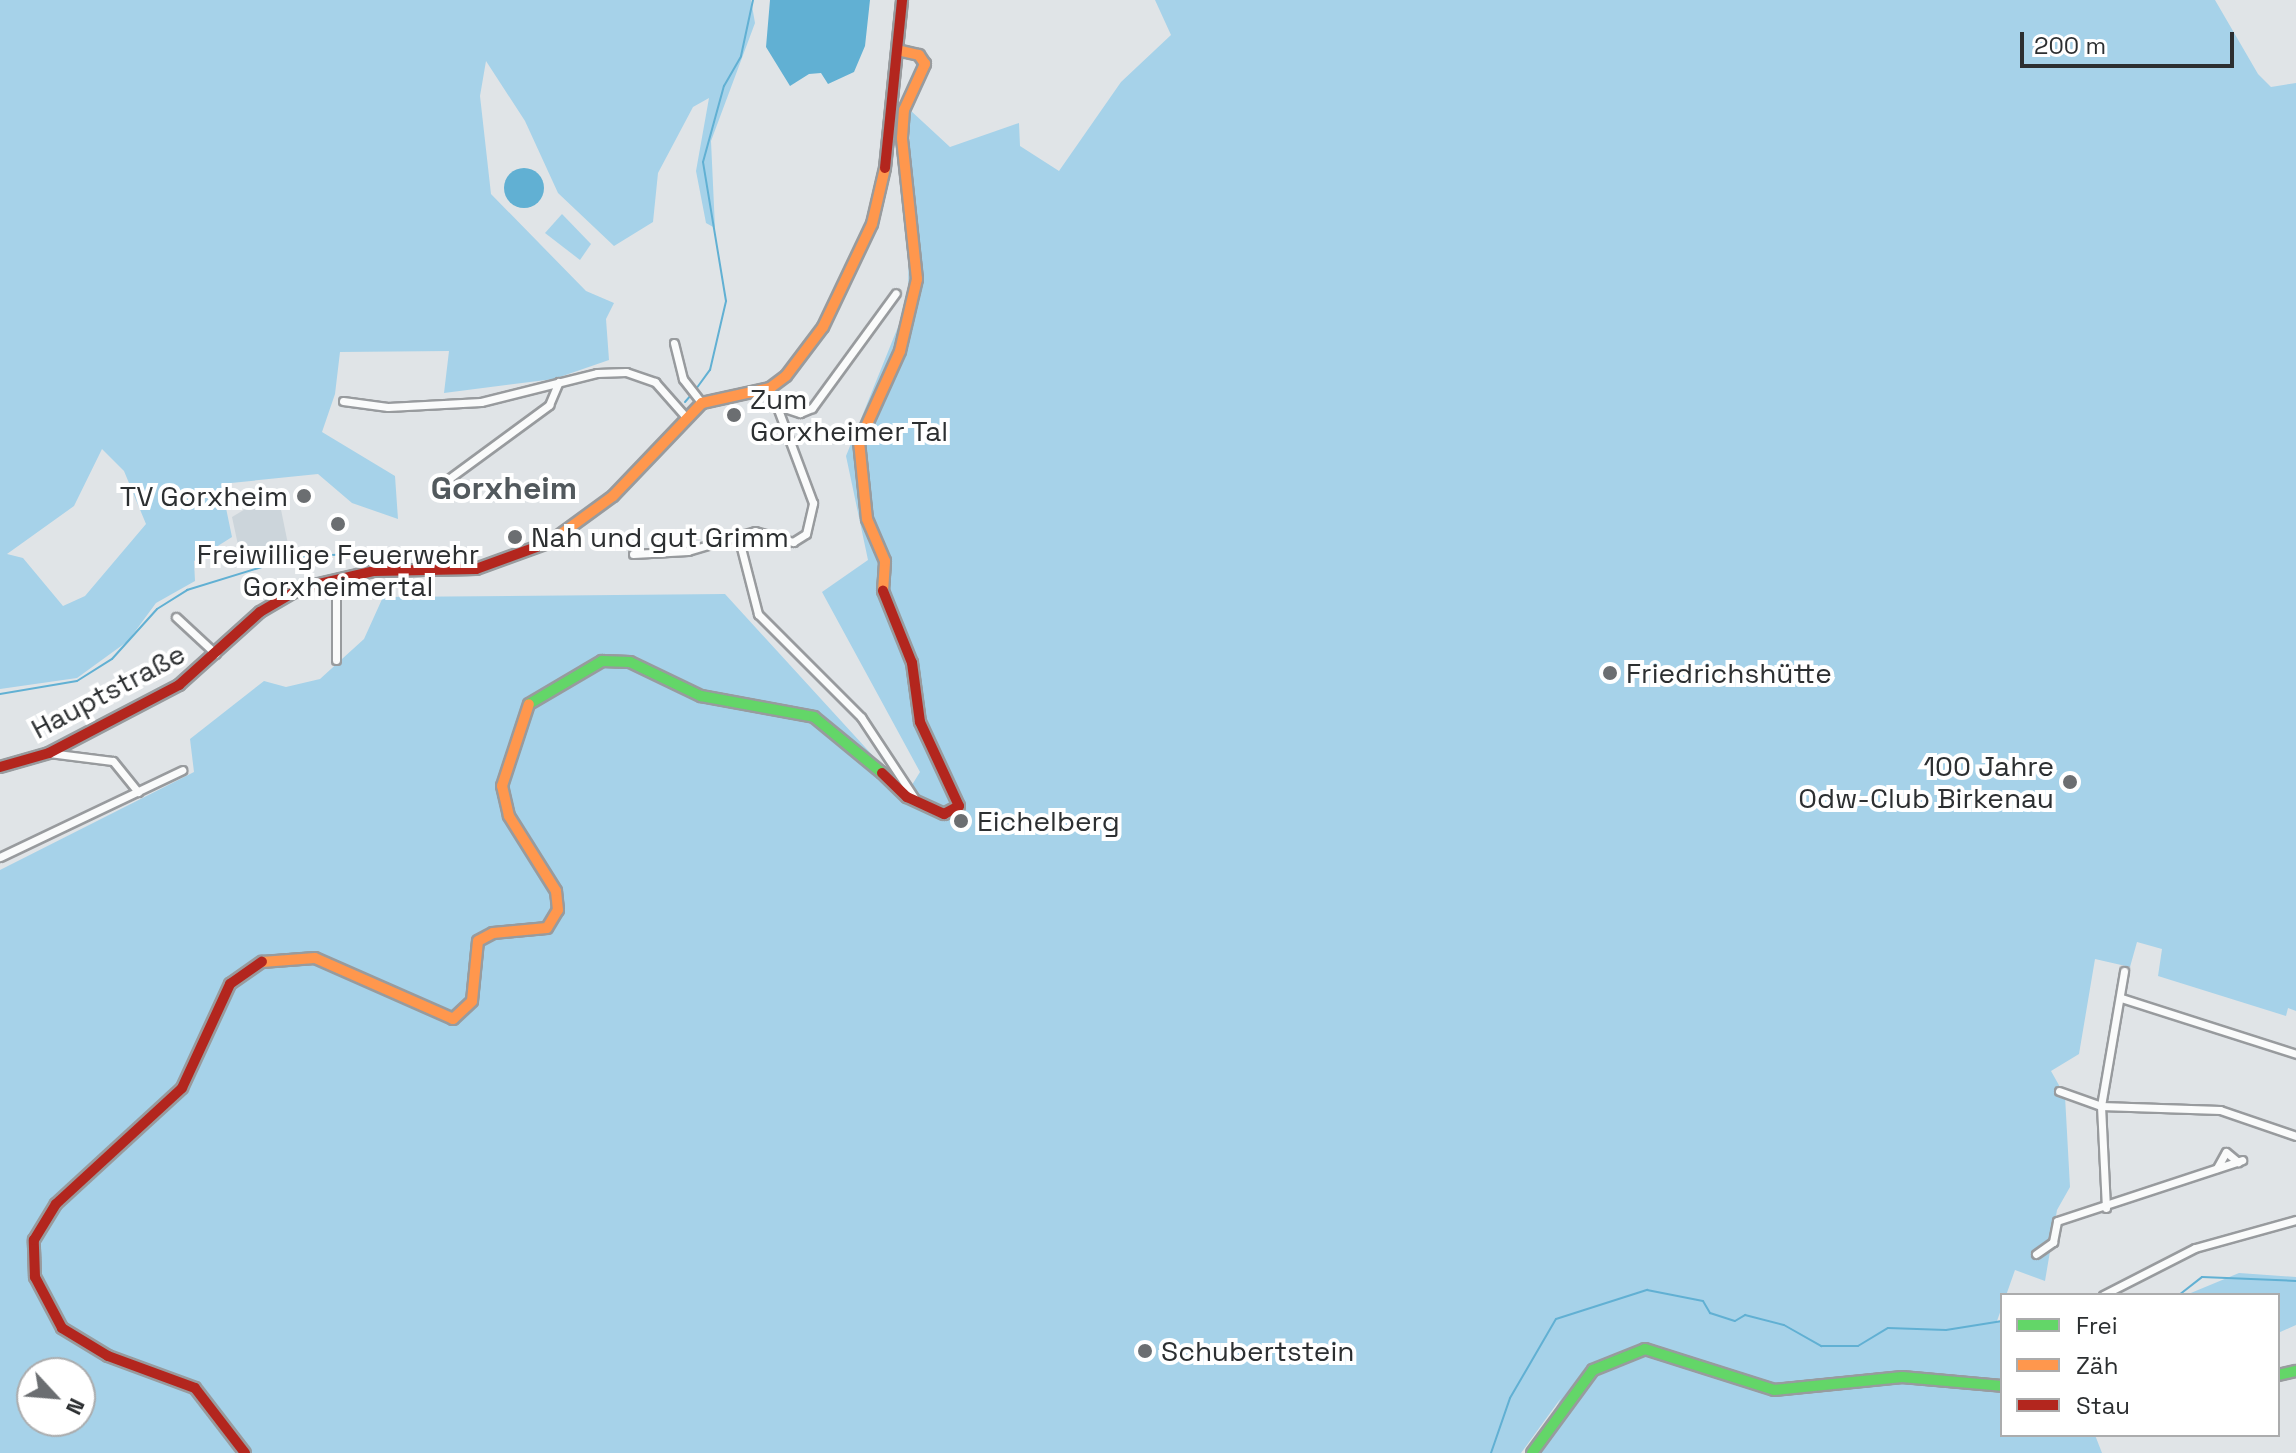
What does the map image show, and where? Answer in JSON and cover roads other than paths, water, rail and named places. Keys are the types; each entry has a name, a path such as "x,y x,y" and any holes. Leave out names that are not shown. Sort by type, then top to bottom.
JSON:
{"street":[{"path":"633,554 688,551 759,530 793,542 811,525 809,488 770,388 809,348 863,248 885,169 902,0"},
{"path":"245,1453 195,1388 108,1356 62,1328 45,1303 33,1258 42,1220 182,1088 236,976 264,961 315,958 365,976 443,1017 459,1017 472,1001 478,941 493,933 538,932 558,910 556,891 504,800 520,719 538,697 602,661 630,662 701,696 814,717 917,802 948,814 960,800 920,722 909,655 883,591 885,561 867,519 859,442 900,351 917,279 904,197 903,116 925,68 919,55 898,50"},
{"path":"778,406 800,413 812,408 896,293"},
{"path":"674,343 695,397"},
{"path":"343,401 388,407 481,402 597,373 633,374 659,385 685,416"},
{"path":"443,483 549,405 559,382"},
{"name":"Hauptstraße","path":"0,767 49,753 179,685 278,599 336,579 374,571 476,569 543,548 613,496 685,416 695,397 770,388"},
{"path":"738,536 758,614 861,717 917,802"},
{"path":"336,579 336,660"},
{"path":"176,617 217,655"},
{"path":"49,753 113,761 138,792"},
{"path":"0,857 182,770"},
{"path":"2106,1208 2101,1106 2124,971"},
{"path":"2121,998 2296,1054"},
{"path":"2059,1091 2101,1106 2207,1108 2296,1136"},
{"path":"2036,1254 2053,1242 2057,1221 2106,1208 2240,1161 2226,1152 2217,1168"},
{"path":"2107,1293 2195,1248 2296,1220"},
{"path":"1532,1453 1593,1370 1645,1349 1673,1353 1758,1387 1811,1389 1902,1377 2000,1386"}],"waterway":[{"path":"696,389 710,370 726,301 703,162 724,86 741,56 753,0"},
{"path":"685,402 692,394"},
{"path":"0,694 77,681 112,659 157,609 187,590 294,557 370,553"},
{"path":"2182,1293 2202,1277 2296,1281"},
{"path":"1491,1453 1510,1398 1556,1319 1647,1290 1703,1301 1710,1313 1735,1321 1745,1315 1784,1325 1821,1346 1858,1346 1888,1328 1946,1330 2000,1321"}],"place":[{"name":"Zum Gorxheimer Tal","path":"734,415"},
{"name":"TV Gorxheim","path":"304,496"},
{"name":"Freiwillige Feuerwehr Gorxheimertal","path":"338,524"},
{"name":"Nah und gut Grimm","path":"515,537"},
{"name":"Friedrichshütte","path":"1610,673"},
{"name":"100 Jahre Odw-Club Birkenau","path":"2070,782"},
{"name":"Eichelberg","path":"961,821"},
{"name":"Schubertstein","path":"1145,1351"}],"district":[{"name":"Gorxheim","path":"504,488"}]}
